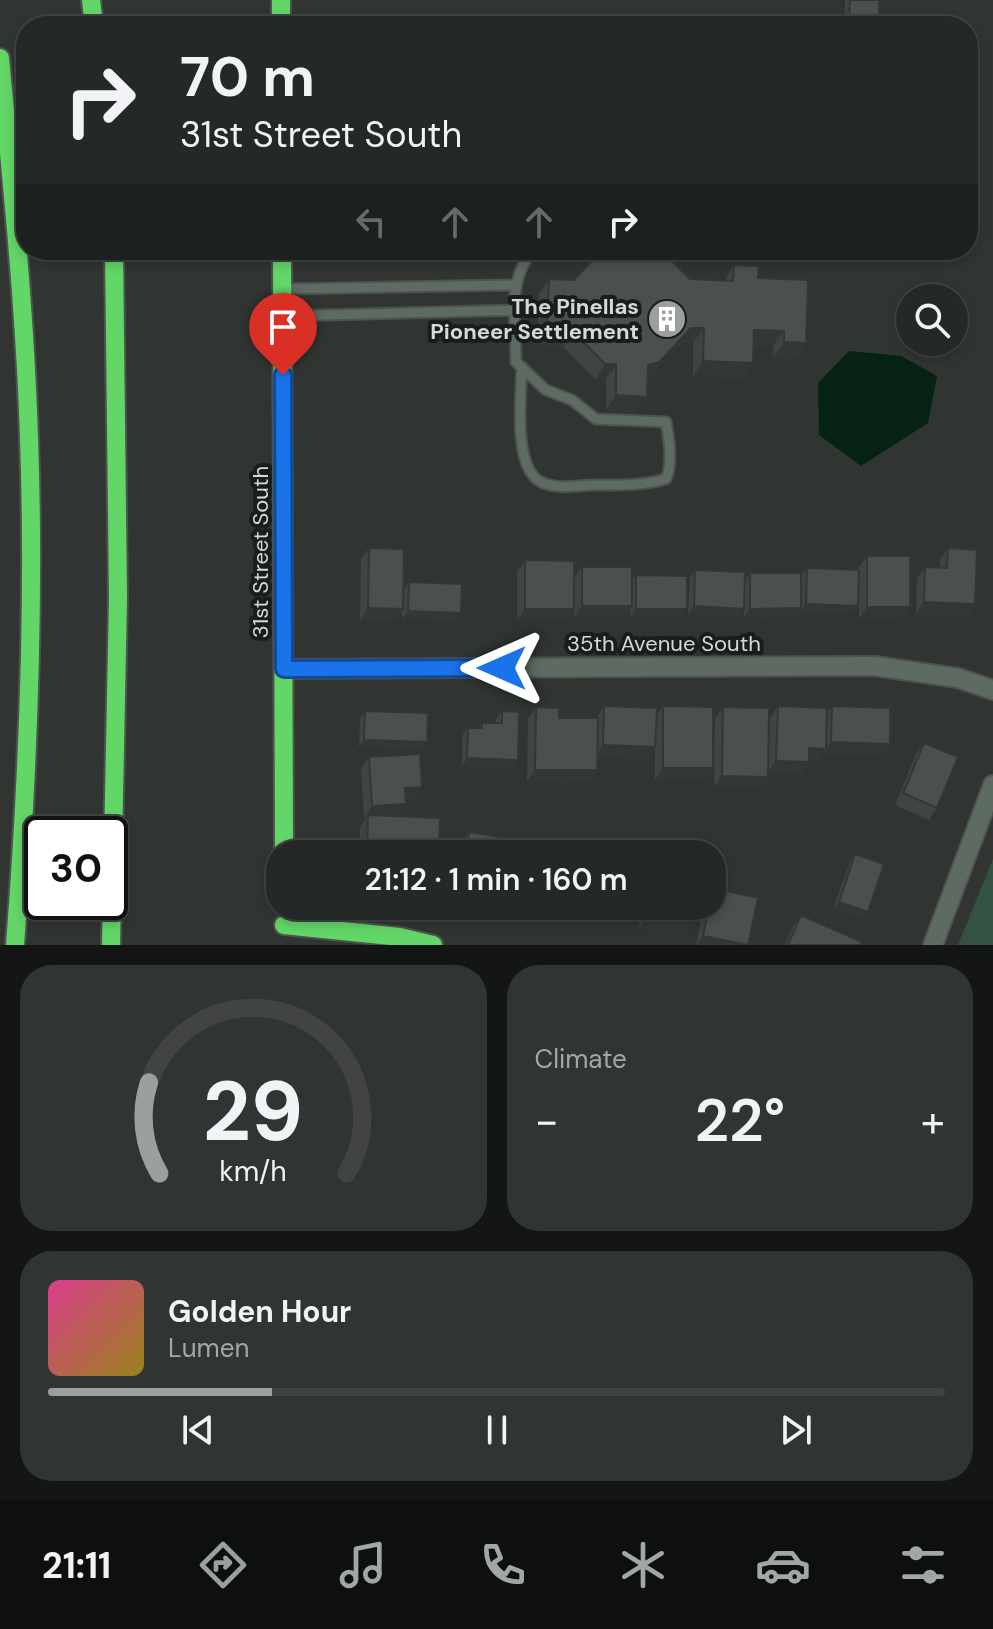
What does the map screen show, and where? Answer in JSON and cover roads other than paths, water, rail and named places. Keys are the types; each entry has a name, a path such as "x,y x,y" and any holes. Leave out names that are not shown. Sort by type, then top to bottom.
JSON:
{"main road":[{"path":"0,58 16,232"},
{"path":"15,945 31,637 29,437 18,260"},
{"path":"111,945 118,763 118,432 114,260"},
{"name":"31st Street South","path":"282,260 284,840"},
{"path":"284,920 284,945"},
{"path":"284,925 400,937 433,945"}],"street":[{"name":"35th Avenue South","path":"284,669 875,666 958,678 993,690"},
{"path":"933,945 993,785"}],"lane":[{"path":"522,367 520,428 530,470 536,479 559,486 650,484 666,479 669,474 670,441 666,422 596,419 572,400 546,390 522,367 516,362 516,285 524,260"},
{"path":"282,289 516,285"},
{"path":"282,316 516,310"}],"place":[{"name":"The Pinellas Pioneer Settlement","path":"667,319"}]}
